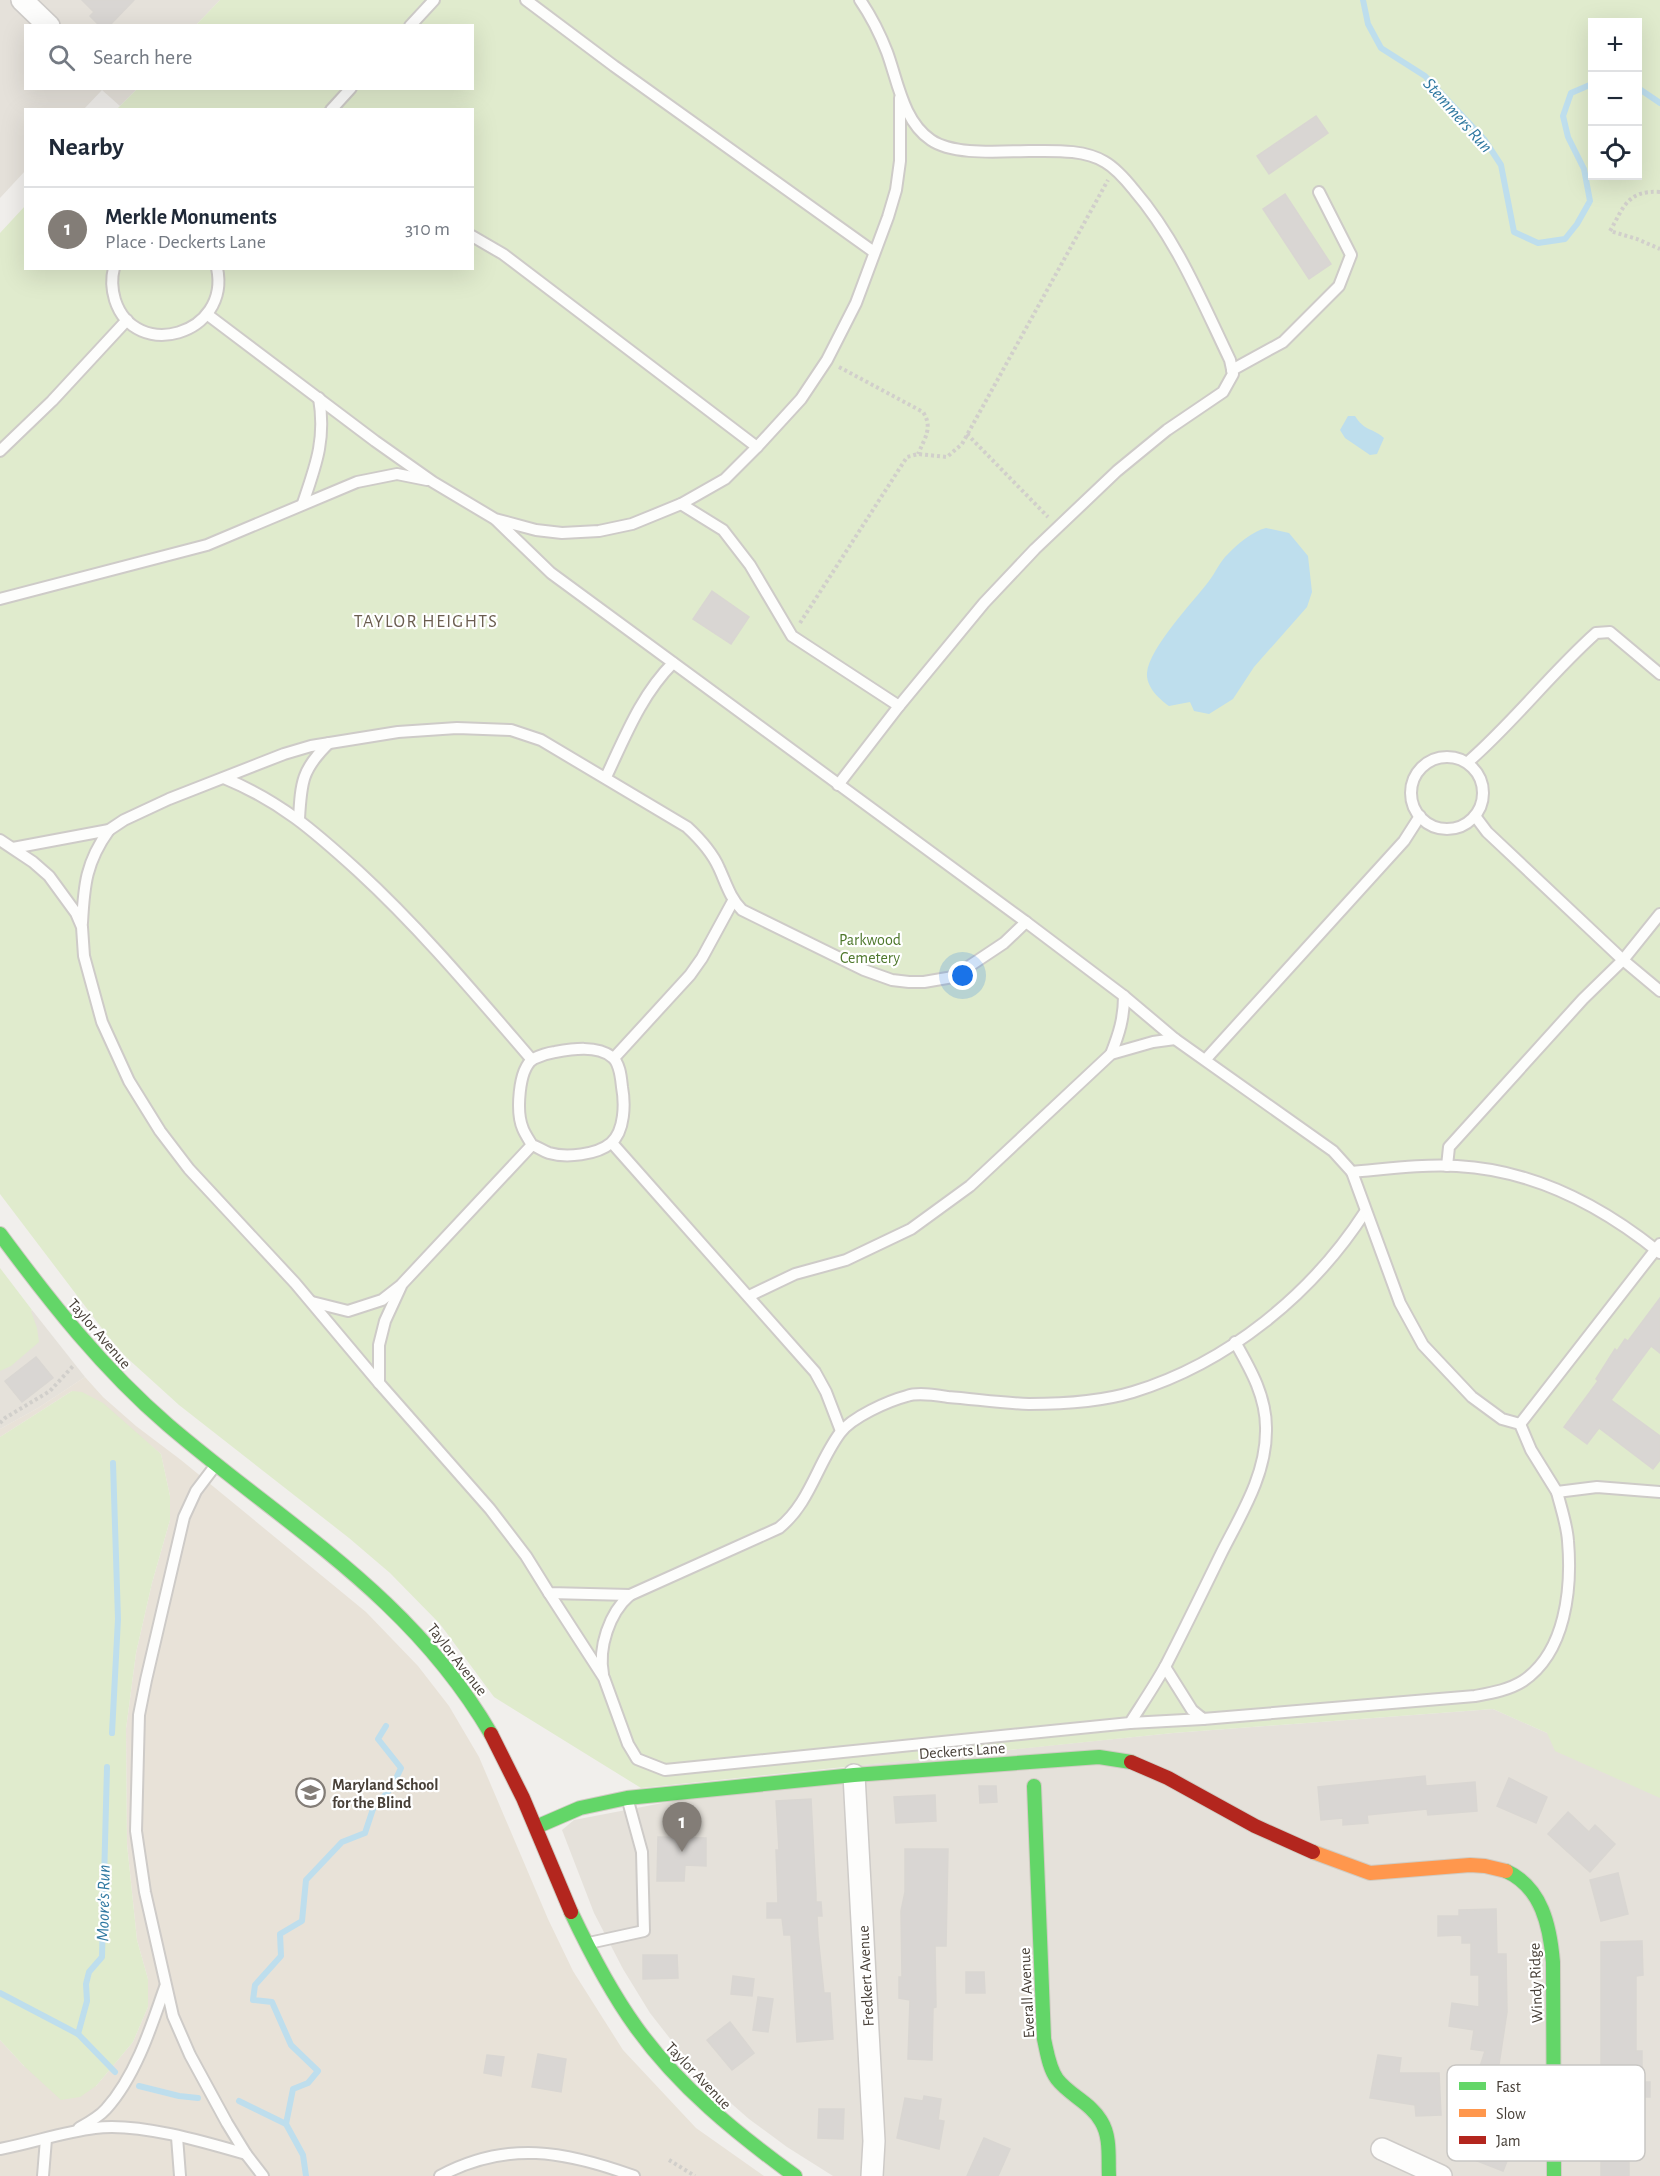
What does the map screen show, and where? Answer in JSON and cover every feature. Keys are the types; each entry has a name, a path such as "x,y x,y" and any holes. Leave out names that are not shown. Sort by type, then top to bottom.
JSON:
{"street":[{"path":"22,0 48,24"},
{"name":"Taylor Avenue","path":"0,1234 90,1348 141,1402 216,1465 353,1571 428,1644 486,1722 504,1755 585,1943 605,1982 628,2018 674,2076 701,2104 733,2131 795,2176"},
{"name":"Deckerts Lane","path":"536,1827 580,1808 627,1798 854,1775 1099,1757 1135,1762 1290,1844 1370,1873"},
{"name":"Fredkert Avenue","path":"854,1775 874,2142 872,2176"},
{"name":"Everall Avenue","path":"1034,1786 1047,2054 1056,2077 1098,2116 1105,2128 1109,2176"},
{"name":"Windy Ridge","path":"1370,1873 1465,1865 1492,1866 1507,1871 1521,1880 1540,1902 1546,1916 1552,1946 1553,2065"},
{"path":"1382,2149 1441,2176"},
{"name":"Windy Ridge","path":"1554,2161 1554,2176"}],"lane":[{"path":"412,24 434,0"},
{"path":"526,0 614,66 874,252"},
{"path":"838,784 984,603 1058,526 1117,471 1167,430 1223,392 1233,374 1230,360 1168,236 1144,201 1114,169 1105,162 1087,155 1034,151 990,152 943,146 932,141 911,120 887,51 869,13 860,0"},
{"path":"333,108 349,90"},
{"path":"495,519 536,530 562,533 599,531 632,524 681,504 724,480 757,447 801,399 827,360 855,303 888,217 899,170 900,92"},
{"path":"1232,370 1283,342 1339,286 1351,255 1319,192"},
{"path":"474,237 503,254 757,447"},
{"path":"114,270 112,290 117,306 127,320 139,329 153,334 168,335 184,333 208,315 218,291 217,270"},
{"path":"208,315 433,482 495,519 551,573 1026,922 1124,996 1175,1039 1333,1151 1352,1172 1400,1303 1423,1345 1472,1397 1502,1419 1520,1424"},
{"path":"0,451 52,401 127,320"},
{"path":"303,503 319,454 321,413 319,398"},
{"path":"0,599 207,545 357,482 397,474 433,482"},
{"path":"681,504 723,530 750,566 792,636 899,706"},
{"path":"1468,762 1490,743 1596,633 1610,632 1660,674"},
{"path":"606,777 641,703 658,678 673,663"},
{"path":"604,1678 526,1556 490,1509 379,1383 312,1302 189,1169 160,1131 135,1091 102,1022 84,957 82,927 84,887 96,848 110,830 124,820 284,754 329,743 410,731 457,728 511,730 541,740 687,827 701,840 719,867 733,901 742,910 864,970 892,981 924,982 953,977 1004,943 1026,922"},
{"path":"299,819 300,795 306,770 313,758 329,743"},
{"path":"1448,756 1468,762 1481,778 1483,798 1475,816 1462,825 1447,829 1432,825 1420,816 1411,798 1414,777 1428,761 1448,756"},
{"path":"224,778 270,800 299,819 387,898 532,1060"},
{"path":"1206,1059 1404,841 1420,816"},
{"path":"1475,816 1487,832 1623,960 1660,991"},
{"path":"13,848 110,830"},
{"path":"0,840 33,862 49,876 64,895 82,927"},
{"path":"614,1058 690,975 702,958 733,901"},
{"path":"1447,1166 1449,1147 1583,999 1623,960 1660,914"},
{"path":"749,1296 795,1275 846,1260 911,1229 970,1186 1111,1054 1121,1029 1124,996"},
{"path":"1111,1054 1153,1042 1175,1039"},
{"path":"570,1050 601,1051 614,1058 620,1072 624,1102 622,1118 612,1143 597,1151 558,1154 532,1145 523,1128 519,1099 526,1069 532,1060 549,1053 570,1050"},
{"path":"612,1143 815,1372 826,1392 841,1431"},
{"path":"312,1302 348,1311 381,1300 402,1284 532,1145"},
{"path":"1352,1172 1428,1166 1501,1172 1546,1184 1580,1200 1658,1249 1520,1424"},
{"path":"1365,1212 1345,1243 1320,1272 1263,1323 1195,1367 1167,1380 1131,1393 1066,1403 1027,1404 909,1395 860,1417 841,1431 805,1499 791,1518 779,1528 630,1595 615,1612 604,1644 601,1663 604,1678 628,1744 637,1759 665,1770 1130,1723 1475,1696 1501,1691 1523,1680 1546,1657 1563,1620 1569,1577 1568,1539 1557,1492 1531,1450 1520,1424"},
{"path":"379,1383 379,1345 385,1321 402,1284"},
{"path":"1130,1723 1165,1667 1252,1492 1264,1452 1267,1433 1263,1401 1235,1342"},
{"path":"216,1465 196,1491 184,1517 165,1593 140,1715 136,1831 144,1892 173,2016 190,2055 246,2154 264,2176"},
{"path":"1557,1492 1597,1487 1660,1492"},
{"path":"549,1593 630,1595"},
{"path":"1165,1667 1191,1710 1203,1719"},
{"path":"585,1943 644,1931 642,1852 627,1798"},
{"path":"74,2132 105,2111 121,2087 141,2053 165,1987"},
{"path":"0,2149 97,2127 135,2129 202,2141 246,2154"},
{"path":"177,2137 180,2176"},
{"path":"43,2176 46,2139"},
{"path":"440,2176 475,2160 501,2154 531,2152 562,2156 634,2176"},
{"path":"247,2176 255,2166"}],"path":[{"path":"792,636 907,457 918,454 947,457 962,444 1114,169"},
{"path":"1660,192 1647,191 1630,198 1610,231 1660,249"},
{"path":"827,360 923,412 930,428 918,454"},
{"path":"967,434 1058,526"},
{"path":"0,1423 50,1391 90,1348"},
{"path":"669,2160 695,2176"}],"shaded area":[{"path":"0,0 220,0 197,24 24,24 24,90 102,90 85,108 24,108 24,172 0,198"},
{"path":"102,90 136,90 120,106"},
{"path":"32,1310 85,1377 38,1408 0,1429 0,1338"},
{"name":"Maryland School for the Blind","path":"85,1377 103,1397 136,1426 181,1460 366,1612 418,1666 449,1706 479,1757 548,1919 573,1971 623,2050 696,2128 764,2176 0,2176 0,2040 24,2066 96,2086 133,2042 148,2007 148,1979 137,1940 127,1844 126,1729 136,1653 152,1583 170,1520 170,1496 161,1454 143,1439 72,1391 0,1437 0,1429 38,1408"},
{"path":"1493,1709 1660,1783 1660,2176 833,2176 787,2147 749,2119 717,2091 679,2050 650,2013 623,1969 594,1913 562,1830 574,1820 861,1765 1173,1733"}],"green space":[{"name":"Parkwood Cemetery","path":"220,0 1660,0 1660,1798 1555,1751 1547,1733 1493,1709 1173,1733 641,1788 494,1697 440,1624 390,1573 349,1538 179,1405 125,1356 0,1194 0,233 24,207 24,270 474,270 474,108 118,108 136,90 474,90 474,24 197,24"},
{"path":"0,1268 32,1310 39,1342 11,1366 0,1371"},
{"path":"72,1391 82,1392 103,1403 161,1454 170,1496 170,1520 152,1583 136,1653 126,1729 127,1844 137,1940 148,1979 148,2007 133,2042 96,2086 80,2097 61,2100 0,2040 0,1437"}],"water":[{"path":"1348,416 1355,416 1365,427 1384,438 1377,454 1370,455 1345,438 1340,430"},
{"path":"1266,528 1289,533 1308,556 1312,592 1307,607 1254,667 1233,699 1209,714 1194,711 1190,702 1169,706 1154,692 1147,678 1155,651 1225,557 1246,538"}],"building":[{"path":"82,0 134,0 111,24 98,24 90,16 94,12"},
{"path":"1316,116 1328,133 1269,174 1257,156"},
{"path":"1285,194 1331,264 1309,279 1263,209"},
{"path":"712,591 749,617 731,644 693,619"},
{"path":"1660,1298 1660,1353 1651,1346 1611,1400 1660,1436 1660,1460 1653,1469 1599,1428 1587,1444 1564,1427 1598,1381 1596,1379 1615,1349 1617,1351 1625,1339 1628,1341"},
{"path":"36,1357 53,1378 22,1402 5,1381"},
{"path":"1425,1776 1426,1786 1475,1782 1477,1811 1428,1815 1427,1809 1367,1815 1368,1823 1343,1825 1343,1818 1321,1820 1318,1787"},
{"path":"1509,1778 1547,1797 1536,1823 1497,1806"},
{"path":"979,1786 996,1786 997,1802 980,1803"},
{"path":"935,1795 936,1821 896,1823 894,1797"},
{"path":"811,1799 816,1902 821,1902 822,1916 817,1916 818,1936 824,1993 830,1993 833,2039 797,2042 791,1935 784,1935 782,1918 767,1918 767,1903 778,1903 776,1850 779,1850 776,1801"},
{"path":"1568,1812 1589,1832 1595,1825 1615,1844 1590,1872 1548,1834"},
{"path":"658,1837 706,1838 706,1866 685,1865 684,1881 657,1881"},
{"path":"905,1849 948,1849 946,1946 935,1946 936,2007 933,2008 932,2060 908,2059 910,2000 899,1998 899,1977 902,1977 901,1911 905,1892"},
{"path":"1618,1873 1628,1914 1601,1921 1590,1880"},
{"path":"1496,1909 1497,1954 1506,1954 1507,2012 1499,2065 1481,2065 1485,2051 1471,2049 1474,2030 1449,2026 1452,2003 1479,2007 1479,1975 1471,1975 1471,1943 1462,1943 1462,1936 1459,1935 1438,1936 1438,1916 1459,1916 1459,1910"},
{"path":"1642,1941 1643,1975 1636,1976 1636,2051 1642,2051 1642,2065 1601,2065 1601,1942"},
{"path":"643,1955 677,1955 678,1978 643,1979"},
{"path":"966,1972 984,1972 985,1993 966,1993"},
{"path":"733,1976 754,1979 752,1996 731,1994"},
{"path":"758,1997 773,1999 768,2032 753,2030"},
{"path":"730,2022 754,2053 732,2070 707,2040"},
{"path":"538,2054 566,2059 561,2092 532,2087"},
{"path":"487,2055 504,2057 501,2076 484,2073"},
{"path":"1378,2055 1401,2058 1399,2073 1439,2073 1441,2115 1416,2116 1415,2105 1370,2098"},
{"path":"1645,2082 1650,2082 1650,2097 1645,2097"},
{"path":"924,2096 941,2099 938,2120 944,2121 939,2149 897,2138 905,2098 923,2101"},
{"path":"819,2109 844,2109 843,2139 818,2138"},
{"path":"984,2138 1010,2149 998,2176 967,2176"},
{"path":"1477,2161 1507,2161 1503,2171"},
{"path":"1601,2161 1629,2161 1629,2176 1601,2176"}],"waterway":[{"name":"Stemmers Run","path":"1363,0 1368,24 1381,48 1425,76 1484,139 1501,165 1514,232 1538,243 1565,239 1590,201 1584,169 1568,137 1563,116 1571,93 1588,86"},
{"name":"Stemmers Run","path":"1642,91 1660,103"},
{"name":"Moore's Run","path":"112,1733 118,1619 113,1463"},
{"name":"Moore's Run","path":"286,2124 293,2089 308,2083 318,2071 291,2045 272,2002 253,2000 255,1985 281,1956 280,1934 302,1921 306,1880 342,1842 365,1833 373,1809 392,1787 401,1768 378,1739 386,1726"},
{"name":"Moore's Run","path":"78,2034 87,2001 86,1984 89,1972 102,1957 107,1767"},
{"name":"Moore's Run","path":"0,1993 78,2034 115,2072"},
{"name":"Moore's Run","path":"139,2086 179,2096 198,2098"},
{"name":"Moore's Run","path":"239,2101 286,2124 303,2155 306,2176"}],"traffic: fast":[{"path":"0,1234 79,1334 144,1404 212,1462 343,1565 423,1641 459,1685 491,1734"},
{"path":"536,1827 580,1808 627,1798 854,1775 1099,1757 1131,1762"},
{"path":"1034,1786 1044,2039 1054,2075 1068,2090 1092,2109 1104,2127 1108,2148 1109,2176"},
{"path":"1506,1871 1528,1887 1542,1909 1546,1922 1553,1962 1553,2065"},
{"path":"571,1912 609,1985 653,2049 671,2070 730,2126 795,2176"},
{"path":"1554,2161 1554,2176"}],"traffic: slow":[{"path":"1313,1852 1370,1873 1470,1865 1506,1871"}],"traffic: jam":[{"path":"491,1734 523,1798 571,1912"},
{"path":"1131,1762 1168,1778 1255,1826 1313,1852"}],"place":[{"name":"Maryland School for the Blind","path":"311,1793"},
{"name":"Merkle Monuments","path":"682,1852"}],"district":[{"name":"TAYLOR HEIGHTS","path":"426,621"}]}
